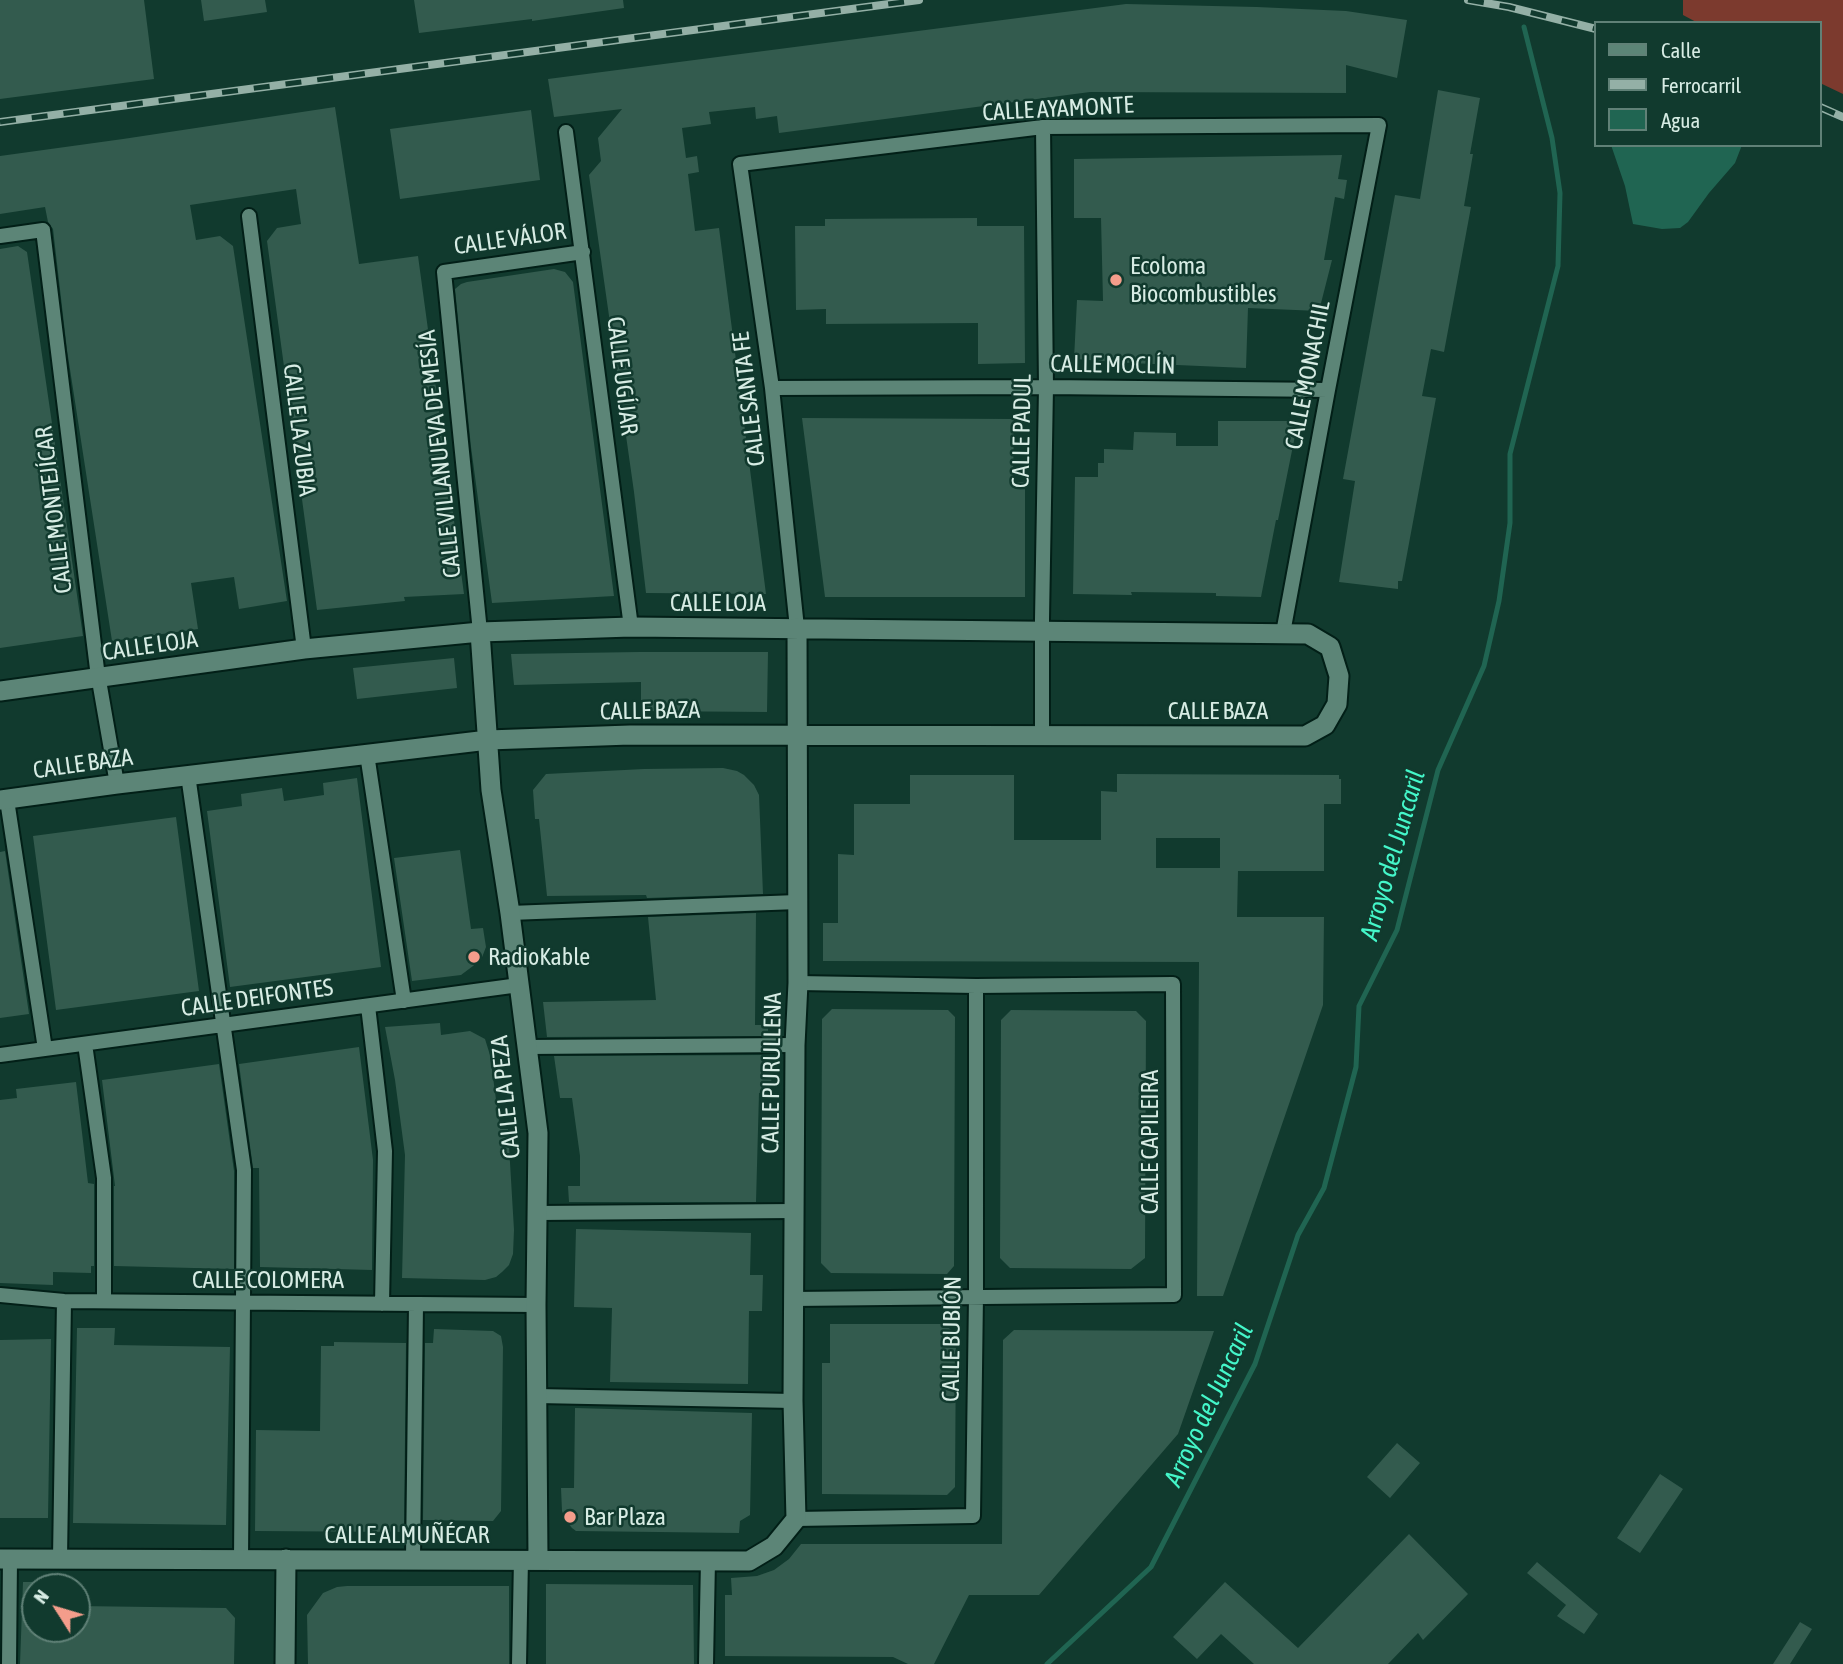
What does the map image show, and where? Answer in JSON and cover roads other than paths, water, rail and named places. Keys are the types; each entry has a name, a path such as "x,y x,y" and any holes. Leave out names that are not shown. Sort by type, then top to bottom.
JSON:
{"street":[{"name":"CALLE AYAMONTE","path":"740,164 1043,127 1379,125"},
{"name":"CALLE MONACHIL","path":"1283,633 1379,125"},
{"name":"CALLE PADUL","path":"1042,735 1046,387 1043,127"},
{"name":"CALLE UGÍJAR","path":"566,132 631,627"},
{"name":"CALLE SANTA FE","path":"740,164 772,388 797,628"},
{"name":"CALLE LA ZUBIA","path":"249,216 304,649"},
{"name":"CALLE MONTEJÍCAR","path":"0,236 43,230 98,678 117,784"},
{"name":"CALLE VÁLOR","path":"444,272 583,252"},
{"name":"CALLE VILLANUEVA DE MESÍA","path":"444,272 480,632"},
{"name":"CALLE MOCLÍN","path":"772,388 1328,390"},
{"name":"CALLE LOJA","path":"0,691 304,649 480,632 631,627 1283,633 1308,634 1330,647 1339,676 1337,704 1325,725 1305,736"},
{"name":"CALLE PURULLENA","path":"796,1519 793,1299 798,983 797,628"},
{"name":"CALLE LA PEZA","path":"480,632 491,790 510,913 538,1133 537,1396 529,1559"},
{"name":"CALLE BAZA","path":"3,800 488,740 630,735 1305,736"},
{"path":"367,754 404,1001"},
{"path":"188,775 244,1170 241,1559"},
{"path":"3,800 45,1049"},
{"path":"510,913 797,902"},
{"name":"CALLE CAPILEIRA","path":"793,1299 1174,1295 1172,984 976,986 798,983"},
{"name":"CALLE DEIFONTES","path":"0,1055 519,985"},
{"name":"CALLE BUBIÓN","path":"796,1519 973,1516 976,986"},
{"path":"368,1006 384,1151 382,1304"},
{"path":"85,1044 104,1178 104,1301"},
{"path":"527,1047 795,1045"},
{"path":"537,1213 794,1211"},
{"name":"CALLE COLOMERA","path":"0,1295 64,1301 536,1305"},
{"path":"60,1558 64,1301"},
{"path":"413,1559 416,1304"},
{"path":"537,1396 793,1401"},
{"name":"CALLE ALMUÑÉCAR","path":"5,1559 749,1561 774,1546 796,1519"},
{"path":"5,1559 9,1664"},
{"path":"285,1664 286,1559"},
{"path":"519,1664 529,1559"},
{"path":"706,1664 708,1560"}],"water":[{"path":"1612,147 1741,147 1735,163 1688,222 1680,228 1662,229 1633,224 1625,186"}],"waterway":[{"name":"Arroyo del Juncaril","path":"1047,1664 1151,1567 1255,1364 1298,1235 1324,1188 1356,1067 1359,1006 1397,930 1438,770 1484,666 1499,601 1510,523 1510,454 1558,266 1560,193 1552,138 1524,27"}],"railway":[{"path":"0,122 919,0"},
{"path":"1468,0 1509,7 1594,28"},
{"path":"1822,108 1843,117"}],"place":[{"name":"Ecoloma Biocombustibles","path":"1116,280"},
{"name":"RadioKable","path":"474,957"},
{"name":"Bar Plaza","path":"570,1517"}]}
